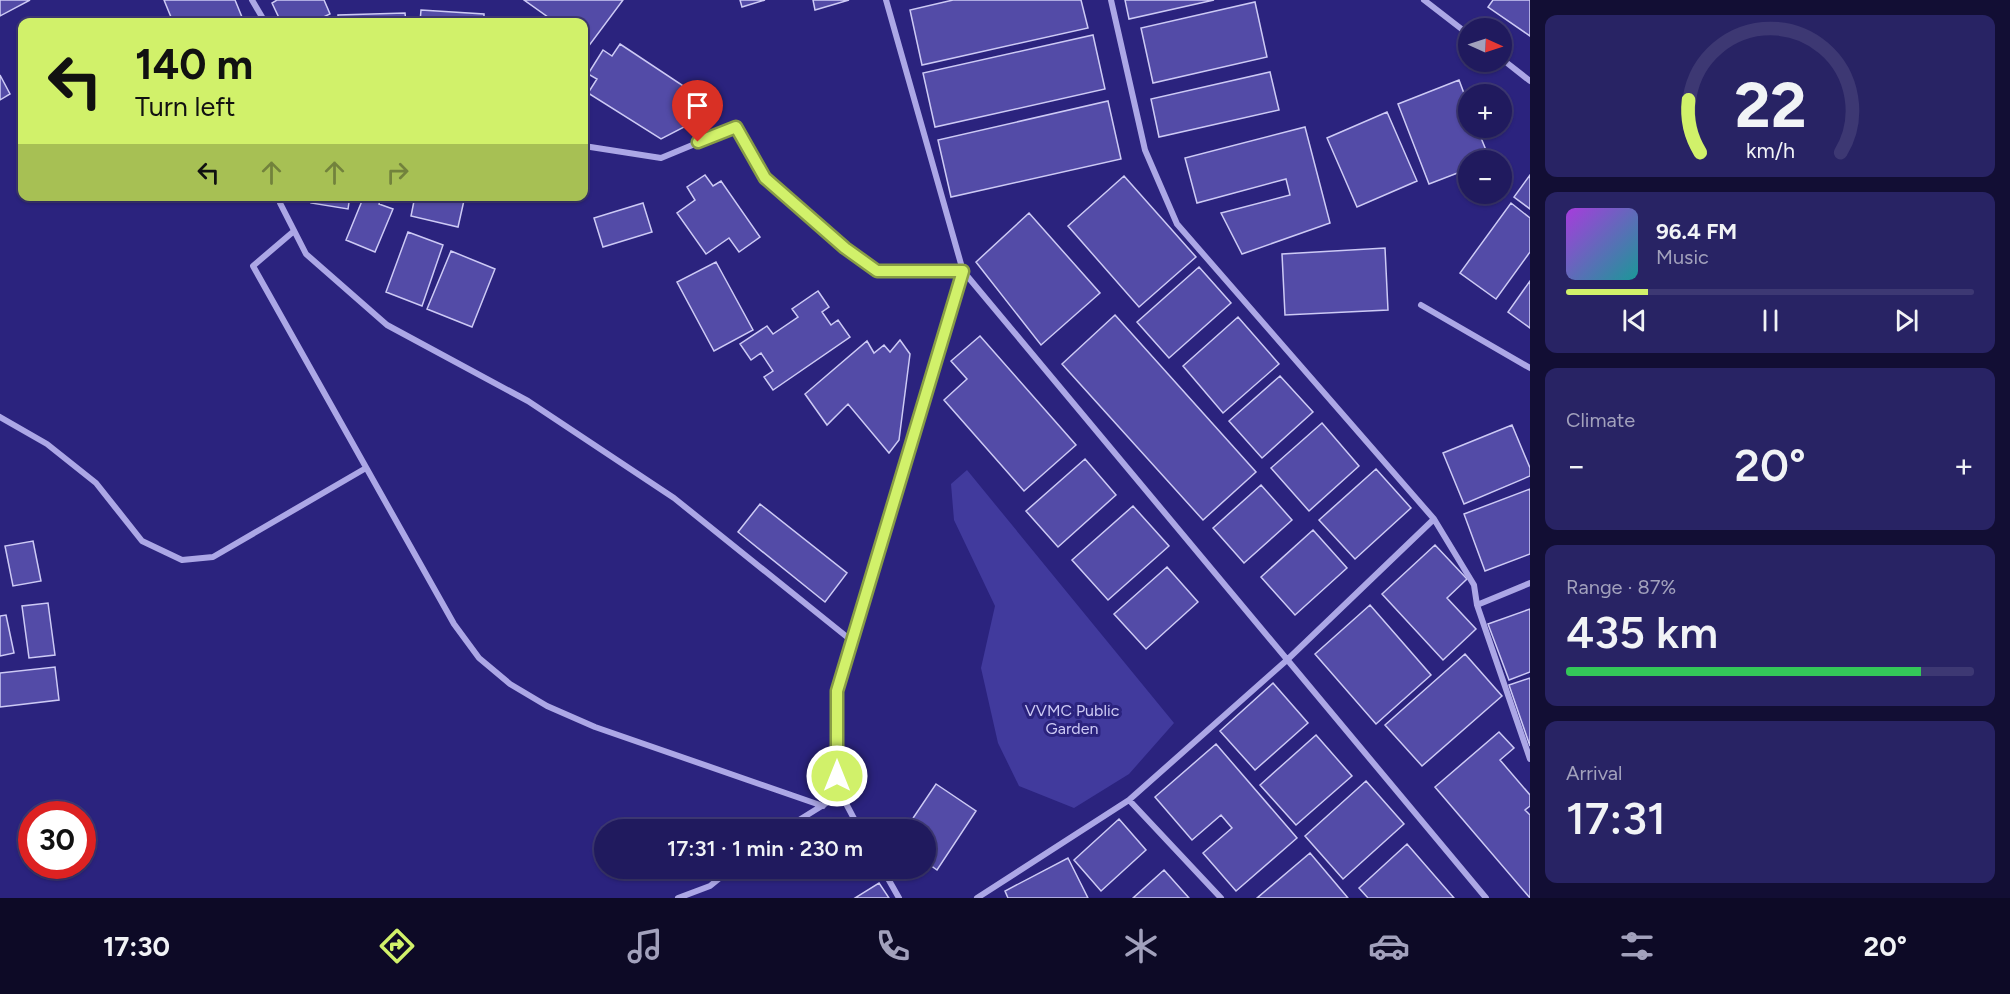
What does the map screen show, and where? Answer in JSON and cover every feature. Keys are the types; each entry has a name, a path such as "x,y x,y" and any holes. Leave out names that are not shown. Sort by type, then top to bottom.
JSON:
{"street":[{"path":"252,0 263,18"},
{"path":"886,0 963,271 1486,898"},
{"path":"1111,0 1145,150 1177,224 1434,519 1474,585 1477,605 1530,759"},
{"path":"1424,0 1458,26"},
{"path":"1512,67 1530,81"},
{"path":"588,147 661,158 736,127 765,178 845,248 877,271 963,271"},
{"path":"280,201 306,254 387,325 528,401 674,498 852,641"},
{"path":"294,231 253,266 454,624 479,658 510,684 547,706 595,727 823,806"},
{"path":"854,819 841,794 837,776 837,691 963,271"},
{"path":"1421,305 1530,368"},
{"path":"0,417 47,444 96,483 142,541 182,560 213,557 366,468"},
{"path":"977,898 1129,800 1287,660 1434,519"},
{"path":"1477,605 1530,583"},
{"path":"801,819 841,794"},
{"path":"1129,800 1221,898"},
{"path":"678,898 710,886 719,879"},
{"path":"888,879 899,898"}],"green space":[{"name":"VVMC Public Garden","path":"967,470 1174,723 1129,774 1074,808 1019,786 998,743 981,668 995,606 954,520 951,484"}],"building":[{"path":"0,0 30,0 0,16"},
{"path":"164,0 235,0 242,18 171,18"},
{"path":"277,0 324,0 330,14 322,18 279,18 272,3"},
{"path":"524,0 623,0 588,47 588,18 549,18"},
{"path":"740,0 765,0 742,7"},
{"path":"813,0 849,0 815,10"},
{"path":"953,0 1081,0 1088,28 922,65 910,10"},
{"path":"1125,0 1214,0 1129,19"},
{"path":"1493,0 1530,0 1530,36 1512,24 1512,18 1504,18 1488,7"},
{"path":"1255,2 1267,57 1153,83 1141,28"},
{"path":"421,10 484,14 484,18 420,18"},
{"path":"405,13 406,18 338,18 338,15"},
{"path":"1093,35 1105,89 935,127 923,73"},
{"path":"620,44 697,95 692,105 698,109 688,125 661,139 588,93 597,79 588,74 603,50 612,56"},
{"path":"1270,72 1279,110 1159,137 1151,99"},
{"path":"0,75 10,94 0,100"},
{"path":"1459,80 1458,138 1481,138 1486,150 1458,150 1458,173 1429,184 1398,104"},
{"path":"1108,101 1121,159 951,197 938,140"},
{"path":"1387,112 1417,181 1357,207 1327,138"},
{"path":"1305,127 1330,223 1242,254 1221,213 1290,195 1286,179 1197,203 1185,158"},
{"path":"705,175 713,186 721,181 760,237 739,252 729,238 706,254 677,213 695,200 687,187"},
{"path":"1530,175 1530,209 1514,197"},
{"path":"1124,176 1196,257 1139,307 1068,226"},
{"path":"311,201 349,201 348,209 311,203"},
{"path":"362,201 380,201 379,204 393,209 375,252 346,240"},
{"path":"414,201 464,201 458,227 411,216"},
{"path":"643,203 652,232 603,247 594,218"},
{"path":"1510,204 1530,218 1530,252 1496,299 1460,273"},
{"path":"1029,213 1100,293 1041,345 976,262"},
{"path":"408,232 443,245 422,306 386,292"},
{"path":"1385,248 1388,310 1285,315 1282,254"},
{"path":"451,251 495,269 472,327 427,309"},
{"path":"716,262 753,330 714,351 677,282"},
{"path":"1199,267 1231,303 1169,358 1137,322"},
{"path":"1530,281 1530,328 1508,312"},
{"path":"818,291 829,307 822,312 831,325 838,320 850,337 773,390 764,377 773,371 761,353 751,360 740,344 767,326 773,334 798,317 792,309"},
{"path":"1115,315 1256,472 1203,520 1062,364"},
{"path":"1238,317 1279,364 1223,413 1183,366"},
{"path":"980,336 1076,445 1024,491 944,400 967,379 951,361"},
{"path":"900,340 910,354 899,440 889,453 848,404 827,425 805,394 867,341 874,353 884,345 890,352"},
{"path":"1280,376 1313,412 1262,458 1229,421"},
{"path":"1322,423 1359,466 1309,511 1271,468"},
{"path":"1512,425 1530,468 1530,476 1464,504 1443,453"},
{"path":"1085,459 1116,495 1058,547 1026,511"},
{"path":"1376,469 1411,508 1355,559 1319,520"},
{"path":"1261,485 1292,520 1244,563 1213,528"},
{"path":"1530,489 1530,554 1485,571 1464,514"},
{"path":"760,504 847,573 825,602 738,532"},
{"path":"1133,506 1169,546 1108,600 1072,560"},
{"path":"1313,530 1347,568 1295,615 1261,577"},
{"path":"33,541 41,581 13,586 5,546"},
{"path":"1435,545 1467,579 1447,598 1476,629 1443,660 1382,594"},
{"path":"1167,567 1198,602 1146,649 1114,614"},
{"path":"48,603 55,655 29,658 22,606"},
{"path":"1370,605 1431,675 1376,724 1315,654"},
{"path":"1530,609 1530,672 1509,680 1488,624"},
{"path":"6,615 14,653 0,656 0,616"},
{"path":"1465,654 1502,696 1422,766 1385,725"},
{"path":"55,667 59,700 0,707 0,673"},
{"path":"1530,678 1530,746 1509,685"},
{"path":"1273,683 1308,723 1255,770 1220,731"},
{"path":"1499,732 1514,748 1500,760 1530,795 1530,806 1525,810 1530,815 1530,898 1435,787"},
{"path":"1316,735 1352,776 1296,825 1260,785"},
{"path":"1216,744 1297,838 1236,891 1203,853 1232,828 1221,815 1192,840 1155,797"},
{"path":"1366,781 1404,824 1343,879 1305,836"},
{"path":"936,784 976,811 937,870 936,819 912,819"},
{"path":"1119,819 1146,850 1101,891 1074,860"},
{"path":"1407,844 1454,898 1368,898 1359,888"},
{"path":"1310,853 1348,898 1257,898"},
{"path":"1068,858 1088,898 1008,898 1005,891"},
{"path":"1164,870 1189,898 1133,898"},
{"path":"879,883 889,898 855,898"}],"route":[{"path":"698,142 736,127 765,178 845,248 877,271 963,271 837,691 837,776"}]}
